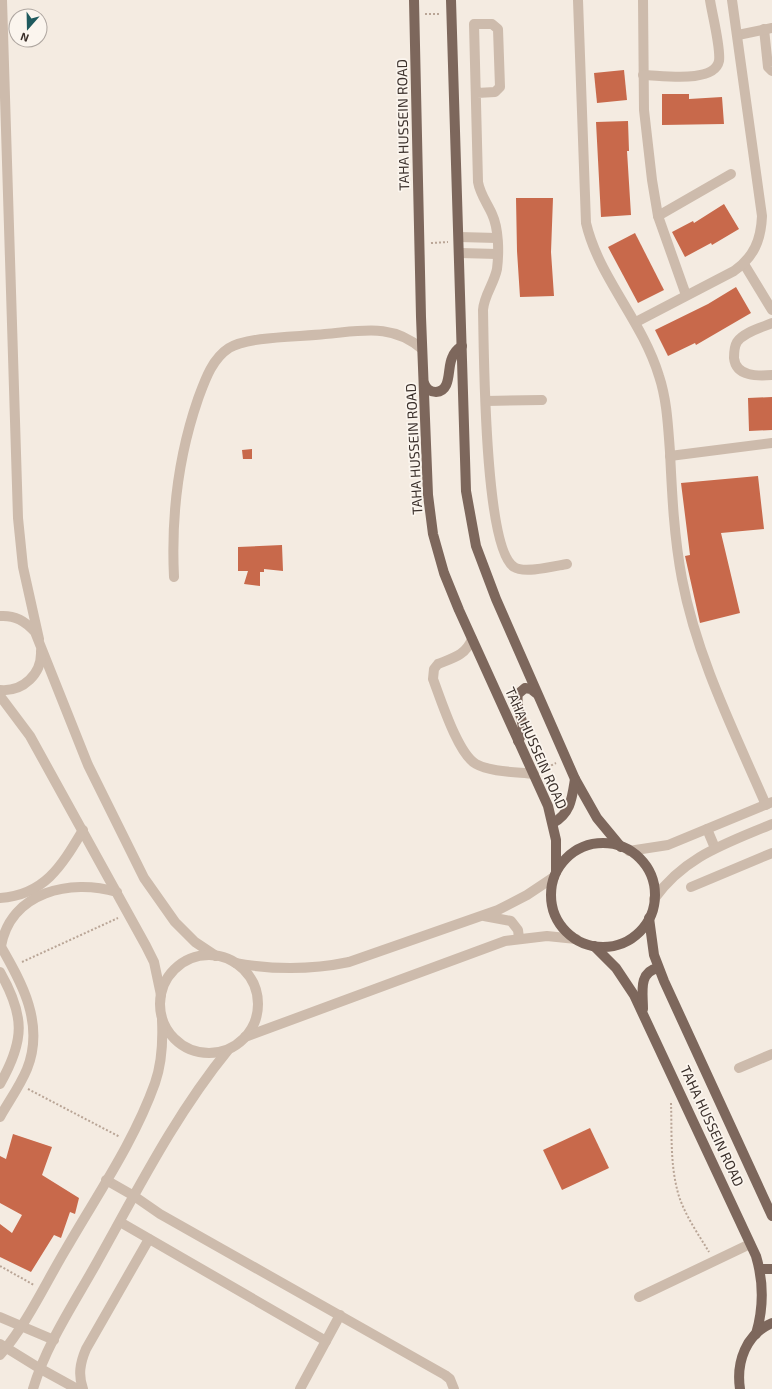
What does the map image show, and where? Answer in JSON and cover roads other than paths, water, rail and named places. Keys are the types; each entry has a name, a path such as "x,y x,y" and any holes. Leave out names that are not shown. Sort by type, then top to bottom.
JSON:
{"main road":[{"name":"TAHA HUSSEIN ROAD","path":"414,0 422,349 428,495 433,534 444,573 518,742 546,801 553,823 556,840 555,875"},
{"name":"TAHA HUSSEIN ROAD","path":"451,0 460,253 466,491 470,519 485,573 536,693 575,779 597,818 625,849"},
{"path":"424,383 428,390 432,392 436,392 444,388 446,385 452,356 462,346"},
{"path":"518,742 524,727 518,701 518,694 525,688 531,689 536,693"},
{"path":"553,823 562,817 570,806 575,779"},
{"path":"602,843 625,849 644,863 649,872 654,890 654,899 649,918 638,933 626,941 613,946 594,946 576,939 561,926 552,907 551,897 555,875 567,857 584,847 602,843"},
{"name":"TAHA HUSSEIN ROAD","path":"649,918 652,942 658,968 772,1216"},
{"name":"TAHA HUSSEIN ROAD","path":"594,946 606,956 623,976 643,1013 750,1244 760,1268 763,1295 760,1321 756,1334"},
{"path":"643,1013 644,978 649,972 658,968"},
{"path":"760,1268 772,1269"},
{"path":"740,1389 738,1377 740,1361 746,1346 756,1334 772,1323"}],"street":[{"path":"0,690 18,688 32,678 40,664 40,643 27,591 20,542 3,167 2,0"},
{"path":"578,0 586,222 596,255 636,322 659,376 666,405 675,526 680,563 694,629 710,678 769,803 668,845 625,849"},
{"path":"643,0 643,75 648,145 658,216 686,295"},
{"path":"643,75 699,76 712,72 716,67 719,54 710,0"},
{"path":"636,322 734,271 744,264 757,244 761,234 762,216 732,0"},
{"path":"477,93 495,92 500,86 498,29 492,24 474,24 477,93 478,182 481,194 493,216 497,238 495,275 486,295 483,310 491,491 506,559 510,564 522,570 568,564"},
{"path":"738,35 768,28 768,67 772,72"},
{"path":"658,216 731,174"},
{"path":"459,239 497,238"},
{"path":"460,253 497,254"},
{"path":"744,264 772,310"},
{"path":"772,322 743,336 737,343 734,352 734,361 739,369 746,374 756,376 772,375"},
{"path":"174,577 173,515 180,461 200,394 211,368 221,355 230,348 250,342 372,330 400,334 414,342 422,349"},
{"path":"486,401 542,400"},
{"path":"670,456 772,443"},
{"path":"0,616 10,617 22,621 35,632 88,765 144,878 175,922 195,942 216,956 235,963 293,969 331,966 350,962 483,916 527,896 555,875"},
{"path":"472,639 464,651 455,658 438,664 433,674 433,679 462,751 471,761 483,767 534,774"},
{"path":"0,696 30,736 129,914 154,962 160,995 163,1040 155,1083 128,1142 42,1290 20,1326 2,1349 77,1389"},
{"path":"654,899 662,888 682,868 700,855 772,824"},
{"path":"707,829 715,848"},
{"path":"0,1117 28,1067 33,1043 33,1020 30,1008 12,967 0,946 6,928 13,916 57,871 83,830"},
{"path":"691,887 772,853"},
{"path":"0,898 76,886 96,887 117,892"},
{"path":"483,916 511,921 518,930 519,938"},
{"path":"33,1389 39,1368 134,1196 186,1107 228,1050 245,1037 491,946 519,938 547,936 576,939"},
{"path":"160,995 169,976 185,962 194,958 216,956"},
{"path":"235,963 250,978 257,998 256,1019 245,1037"},
{"path":"0,972 17,1007 19,1029 13,1060 0,1084"},
{"path":"162,1020 173,1038 189,1049 208,1053 228,1050"},
{"path":"18,1040 33,1043"},
{"path":"740,1068 772,1054"},
{"path":"106,1180 134,1196 160,1214 445,1375 450,1379 454,1389"},
{"path":"120,1222 326,1341"},
{"path":"83,1389 80,1371 81,1360 149,1238"},
{"path":"639,1297 750,1244"},
{"path":"300,1389 340,1315"},
{"path":"0,1317 54,1340"}]}
